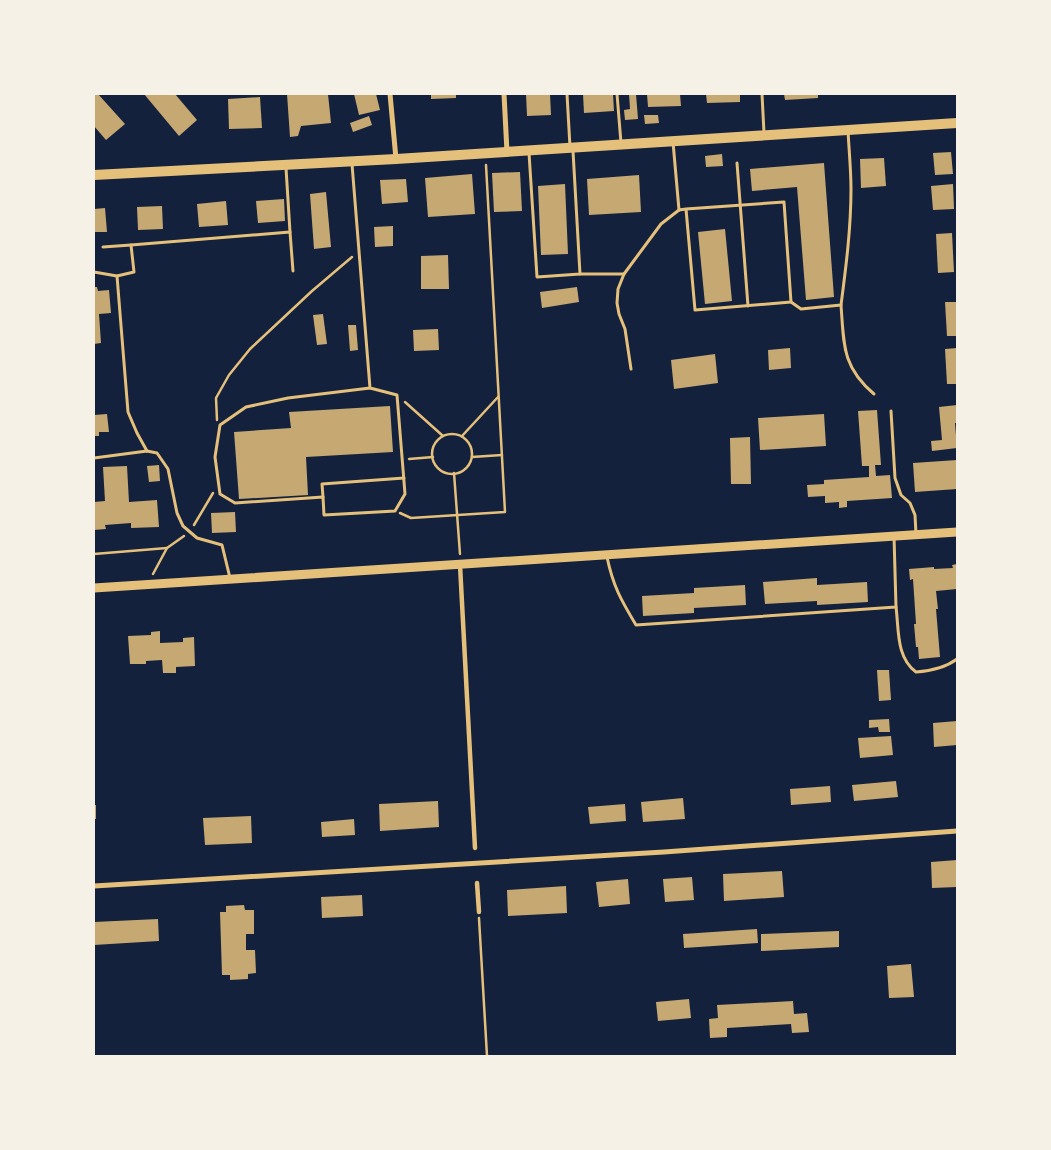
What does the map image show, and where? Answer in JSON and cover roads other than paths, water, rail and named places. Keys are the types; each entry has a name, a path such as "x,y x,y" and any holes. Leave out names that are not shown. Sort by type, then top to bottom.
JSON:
{"main road":[{"path":"94,175 396,159 957,123"}],"street":[{"path":"390,94 396,159"},
{"path":"504,94 508,152"},
{"path":"94,588 957,532"},
{"path":"460,563 475,848"},
{"path":"94,886 664,852 957,831"},
{"path":"477,883 478,912"}],"lane":[{"path":"567,94 580,274"},
{"path":"617,94 621,144"},
{"path":"762,94 764,136"},
{"path":"848,130 851,187 846,266 841,305 847,361 853,373 874,394"},
{"path":"673,141 680,210"},
{"path":"529,150 537,277 580,274 624,274"},
{"path":"351,161 370,388"},
{"path":"286,164 293,271"},
{"path":"737,164 748,306"},
{"path":"630,369 625,328 617,303 618,289 624,274 661,224 680,210 784,202 791,302"},
{"path":"686,209 695,310 791,302 801,309 841,305"},
{"path":"104,247 290,232"},
{"path":"94,272 117,276 134,272 131,245"},
{"path":"117,276 128,412 137,434 147,451"},
{"path":"323,497 235,503 220,494 215,458 220,425 246,407 288,398 370,388 397,395 403,459 405,494 395,511 324,515 323,497 322,484 404,478"},
{"path":"891,410 896,478 901,495 910,503 915,516 916,535"},
{"path":"94,458 147,451 157,453 168,469 177,513 184,526 197,538 222,545 230,578"},
{"path":"894,536 896,607 901,652 910,668 916,672 934,670 951,664 957,659"},
{"path":"606,554 612,579 619,596 636,625 896,607"}]}
